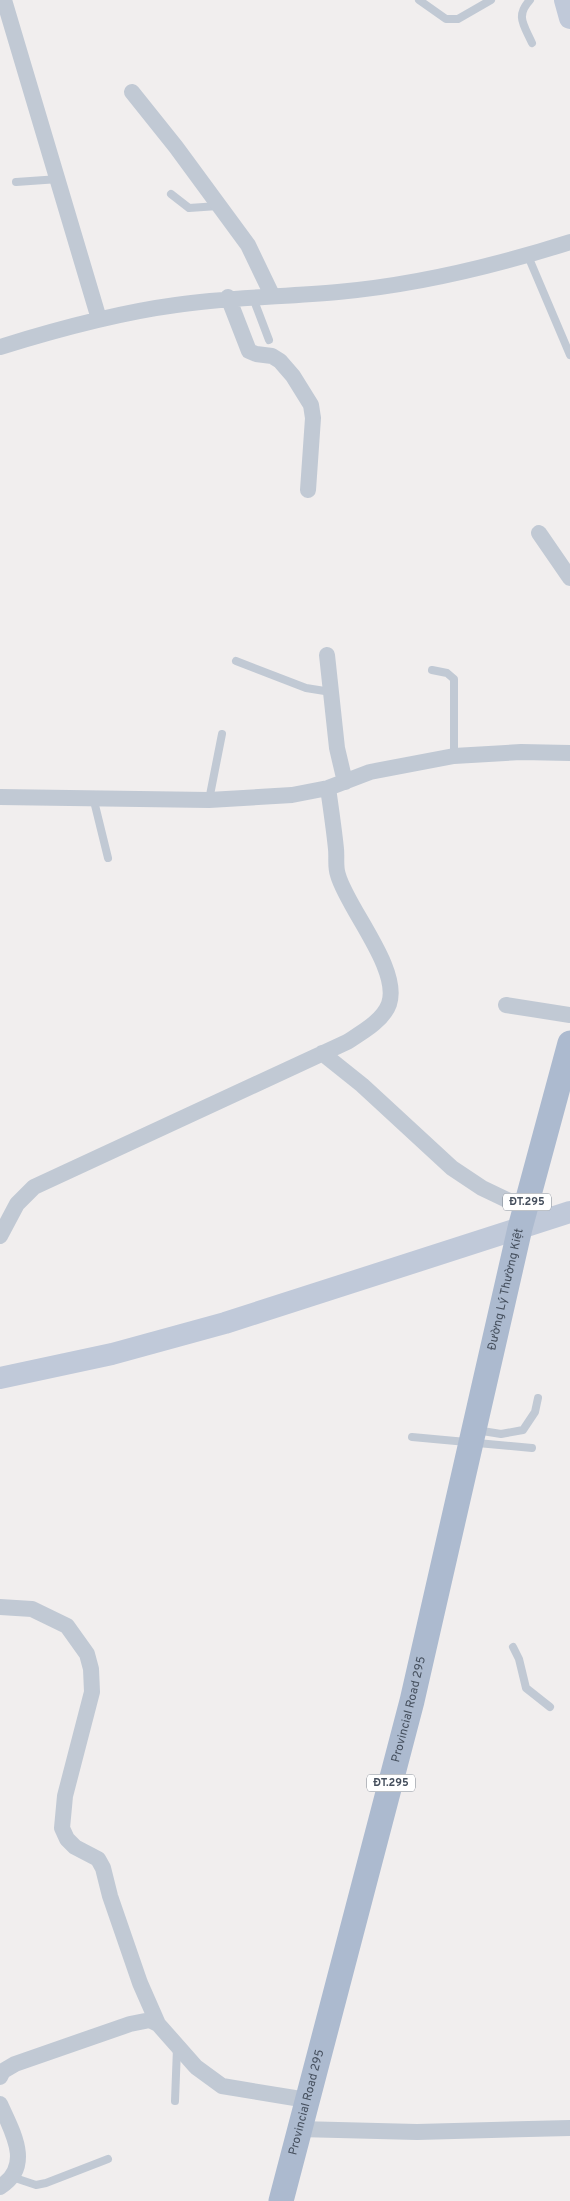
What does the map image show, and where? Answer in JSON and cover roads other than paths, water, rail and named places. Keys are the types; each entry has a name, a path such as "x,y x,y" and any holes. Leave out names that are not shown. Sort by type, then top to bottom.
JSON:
{"main road":[{"name":"Đường Lý Thường Kiệt","path":"489,1362 523,1218 570,1043"},
{"name":"Provincial Road 295","path":"281,2201 412,1700 489,1362"}],"street":[{"path":"4,0 32,100 59,179 99,319"},
{"path":"565,0 570,18"},
{"path":"132,92 248,245 272,296"},
{"path":"0,347 99,319 228,298 340,292 431,278 528,256 570,242"},
{"path":"228,298 249,351 272,356 280,361 293,376 311,405 313,418 308,490"},
{"path":"539,533 570,578"},
{"path":"327,654 337,748 344,782"},
{"path":"0,797 209,800 292,795 328,788 370,772 454,756 521,752 570,753"},
{"path":"0,1236 18,1204 34,1187 347,1042 370,1026 389,1005 388,978 367,928 346,895 337,874 328,788"},
{"path":"506,1005 570,1015"},
{"path":"322,1053 368,1091 452,1168 523,1218"},
{"path":"0,1378 112,1354 225,1323 523,1218 570,1212"},
{"path":"0,1607 32,1609 67,1626 87,1654 91,1669 92,1692 65,1796 62,1828 67,1839 75,1847 98,1858 103,1868 110,1896 158,2024"},
{"path":"0,2077 3,2071 15,2064 130,2024 150,2020 158,2024 196,2067 222,2086 307,2100"},
{"path":"0,2104 20,2160 17,2172 6,2182"},
{"path":"299,2129 417,2132 570,2128"}],"lane":[{"path":"419,0 446,19 458,18 491,0"},
{"path":"530,0 522,8 521,18 532,43"},
{"path":"16,182 59,179"},
{"path":"171,194 189,208 218,206"},
{"path":"528,256 570,354"},
{"path":"252,296 269,340"},
{"path":"236,661 306,688 331,692"},
{"path":"432,670 447,673 454,679 454,756"},
{"path":"209,800 222,734"},
{"path":"93,797 108,858"},
{"path":"412,1437 473,1436 523,1430 535,1412 538,1398"},
{"path":"473,1436 532,1448"},
{"path":"512,1647 519,1659 526,1688 550,1707"},
{"path":"175,2100 178,2046"},
{"path":"6,2182 46,2183 108,2158"}]}
